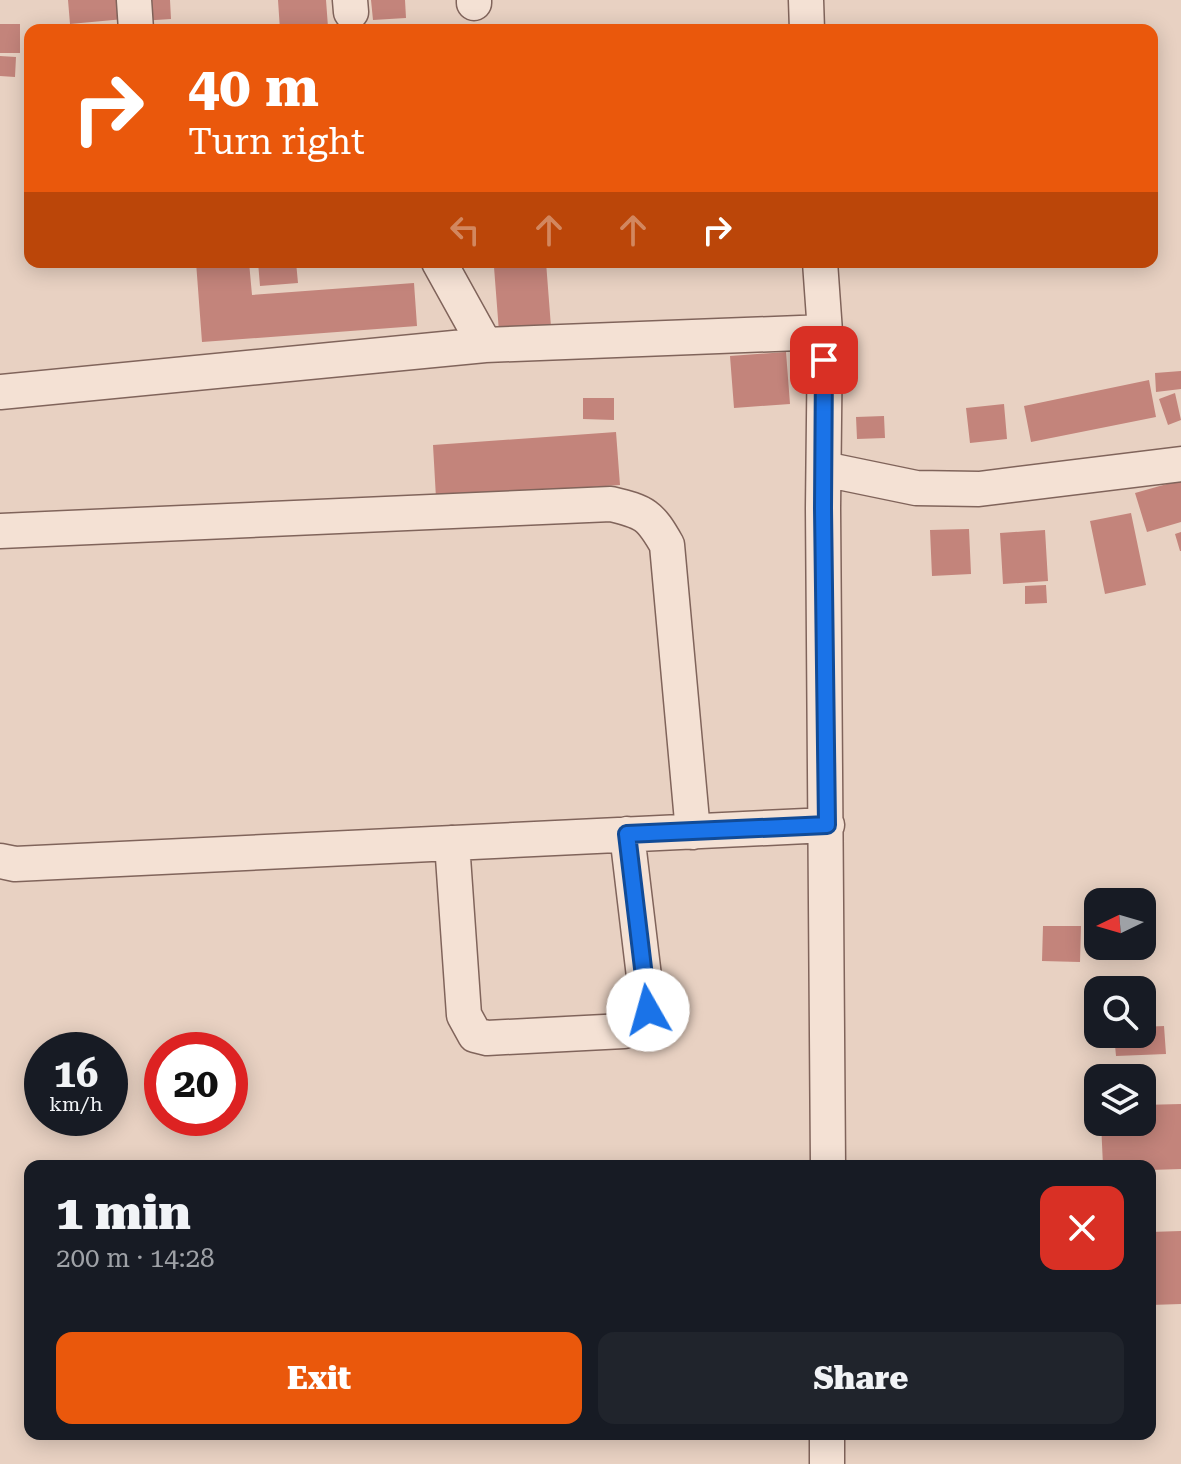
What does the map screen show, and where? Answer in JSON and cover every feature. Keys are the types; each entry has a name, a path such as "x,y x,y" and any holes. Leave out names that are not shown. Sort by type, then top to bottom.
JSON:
{"street":[{"path":"134,0 136,24"},
{"path":"806,0 807,24"},
{"path":"442,268 485,345"},
{"path":"820,268 825,332 828,1160"},
{"path":"0,392 485,345 825,332"},
{"path":"824,469 916,488 979,489 1181,464"},
{"path":"0,531 611,504 633,509 653,521 667,545 693,832"},
{"path":"0,861 31,864 827,825"},
{"path":"452,843 464,1015 469,1028 475,1035 487,1038 594,1033 624,1031 641,1026 648,1010 627,834"},
{"path":"827,1440 827,1464"}],"building":[{"path":"68,0 123,0 124,19 70,24"},
{"path":"138,0 170,0 171,19 140,21"},
{"path":"278,0 326,0 328,24 280,24"},
{"path":"371,0 405,0 406,18 373,20"},
{"path":"0,24 20,24 20,53 0,53"},
{"path":"0,56 16,57 15,77 0,76"},
{"path":"196,268 250,268 252,295 414,283 417,326 202,342"},
{"path":"258,268 297,268 298,283 260,286"},
{"path":"494,268 546,268 551,327 499,332"},
{"path":"786,352 790,404 734,408 730,356"},
{"path":"1181,371 1181,389 1156,392 1155,373"},
{"path":"1149,380 1156,417 1031,442 1024,406"},
{"path":"1175,393 1181,420 1168,425 1159,399"},
{"path":"583,398 614,398 614,420 583,419"},
{"path":"1004,404 1007,439 970,443 966,408"},
{"path":"884,416 885,438 857,439 856,417"},
{"path":"616,432 620,485 436,498 433,445"},
{"path":"1181,480 1181,522 1147,532 1135,493"},
{"path":"1131,513 1146,585 1105,594 1090,521"},
{"path":"969,529 971,574 932,576 930,530"},
{"path":"1045,530 1048,581 1003,584 1000,533"},
{"path":"1181,532 1181,551 1180,551 1175,534"},
{"path":"1046,585 1047,603 1025,604 1025,586"},
{"path":"1043,926 1081,926 1080,962 1042,961"},
{"path":"1156,1026 1164,1026 1166,1054 1116,1056 1115,1048 1156,1048"},
{"path":"1181,1104 1181,1169 1156,1170 1156,1160 1103,1160 1102,1136 1156,1136 1156,1105"},
{"path":"1181,1231 1181,1304 1156,1305 1156,1232"}],"route":[{"path":"648,1010 627,834 827,825 824,360"}]}
